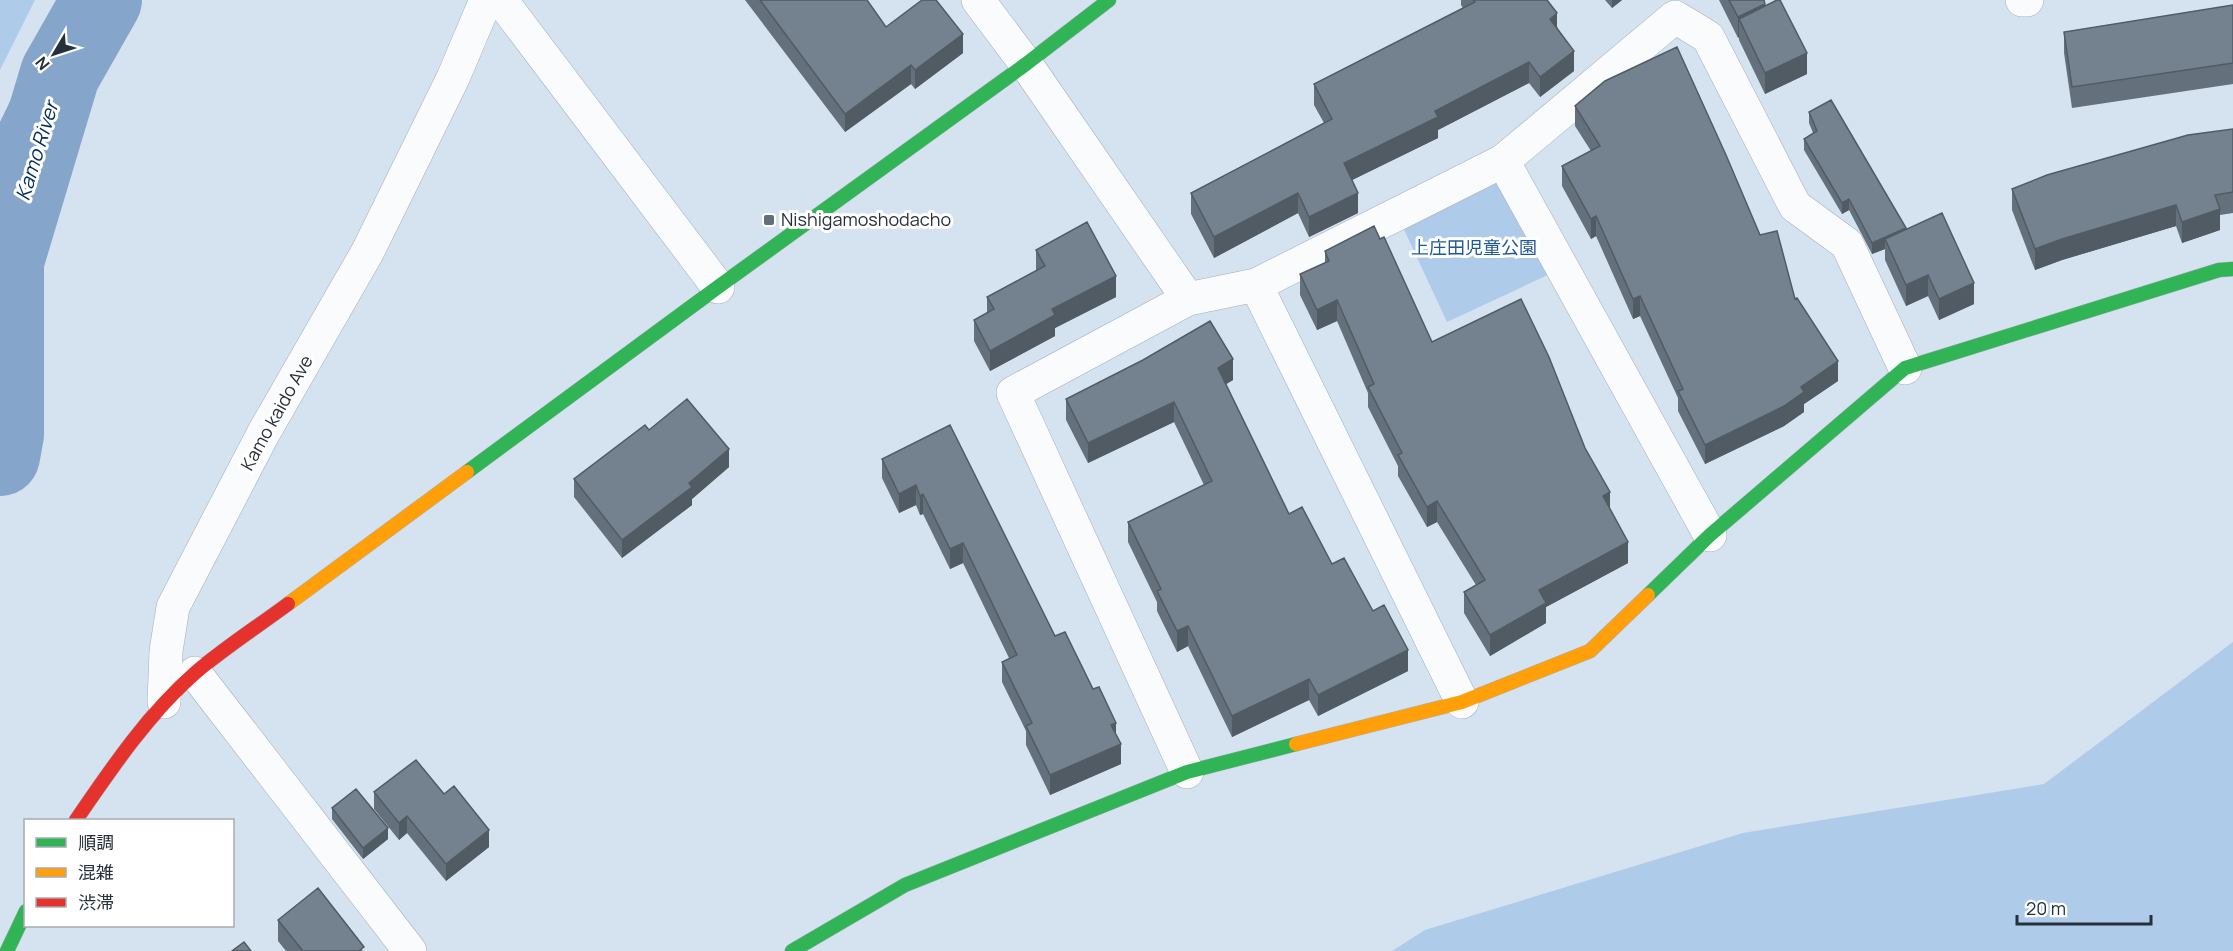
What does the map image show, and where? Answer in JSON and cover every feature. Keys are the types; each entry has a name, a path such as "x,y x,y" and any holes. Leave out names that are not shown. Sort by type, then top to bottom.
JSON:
{"street":[{"name":"Kamo kaido Ave","path":"164,702 166,651 173,607 263,434 368,251 453,78 486,0"},
{"path":"501,0 718,287"},
{"path":"978,0 1026,63 1188,299"},
{"path":"77,819 113,764 164,702 195,673 1109,0"},
{"path":"2022,0 2027,0"},
{"path":"1186,772 1013,393 1188,299 1256,285 1503,161 1675,17 1708,37 1795,206 1847,244 1905,368"},
{"path":"1503,161 1710,535"},
{"path":"792,951 905,885 1186,772 1462,702 1590,651 1710,535 1905,368 2219,270 2233,269"},
{"path":"1256,285 1462,702"},
{"path":"195,673 410,951"},
{"path":"7,951 24,915"}],"green space":[{"path":"0,0 35,0 0,70"},
{"name":"上庄田児童公園","path":"1490,181 1513,191 1552,273 1447,322 1400,221"},
{"path":"2233,642 2233,951 1392,951 1425,930 1743,833 2044,784"}],"water":[{"path":"59,0 134,0 46,138 0,241 0,122"}],"building":[{"path":"760,0 867,0 886,27 922,0 936,0 963,34 915,70 911,65 845,114"},
{"path":"1473,0 1547,0 1557,13 1550,19 1574,51 1540,77 1529,62 1435,111 1438,117 1344,163 1358,193 1309,217 1298,193 1214,237 1191,193 1332,119 1314,84 1475,2"},
{"path":"1729,0 1764,0 1765,4 1738,17"},
{"path":"1780,0 1807,53 1765,73 1739,19"},
{"path":"2233,5 2233,63 2072,87 2064,32"},
{"path":"1677,47 1760,235 1777,231 1795,299 1797,298 1838,361 1801,387 1804,392 1784,406 1705,445 1678,391 1683,389 1640,296 1633,299 1596,216 1591,219 1562,166 1600,146 1575,106 1605,81"},
{"path":"1831,100 1906,228 1872,243 1849,199 1842,203 1804,139 1817,131 1809,112"},
{"path":"2233,129 2233,192 2215,195 2220,209 2182,222 2176,205 2035,249 2012,189 2047,175 2188,135"},
{"path":"1942,213 1974,283 1939,299 1928,275 1906,285 1885,239"},
{"path":"1087,222 1116,276 1052,309 1055,315 990,351 974,320 994,309 987,297 1045,266 1036,250"},
{"path":"1374,226 1380,239 1384,237 1432,342 1521,299 1549,357 1585,448 1610,492 1603,496 1628,542 1539,590 1546,603 1490,635 1464,592 1485,580 1437,501 1427,507 1398,455 1402,453 1368,387 1374,384 1337,300 1317,310 1300,274 1329,261 1325,251"},
{"path":"1210,321 1233,359 1218,368 1289,514 1302,507 1332,564 1344,558 1373,611 1384,605 1408,650 1318,695 1309,679 1232,716 1188,626 1177,631 1157,591 1161,589 1128,522 1212,481 1174,402 1088,443 1066,399 1143,360"},
{"path":"687,399 729,449 689,483 692,487 622,540 574,479 645,425 649,430"},
{"path":"950,425 1055,636 1065,632 1093,689 1099,687 1116,723 1111,725 1121,744 1050,775 1026,726 1032,723 1002,662 1017,655 963,543 950,549 923,494 920,496 916,485 899,494 882,459"},
{"path":"416,760 444,794 454,786 489,830 446,864 407,816 399,823 374,792"},
{"path":"356,789 388,828 363,848 332,808"},
{"path":"318,888 364,947 359,951 303,951 278,920"},
{"path":"244,942 251,951 232,951"}],"waterway":[{"name":"Kamo River","path":"0,456 4,434 4,261 60,74 102,0"}],"traffic: fast":[{"path":"467,472 1026,64 1109,0"},
{"path":"1648,595 1710,535 1905,368 2219,270 2233,269"},
{"path":"792,951 905,885 1187,772 1296,744"},
{"path":"7,951 24,915"}],"traffic: slow":[{"path":"288,604 467,472"},
{"path":"1296,744 1462,702 1590,651 1648,595"}],"traffic: jam":[{"path":"77,819 131,743 178,689 217,655 288,604"}],"place":[{"name":"Nishigamoshodacho","path":"769,220"}]}
